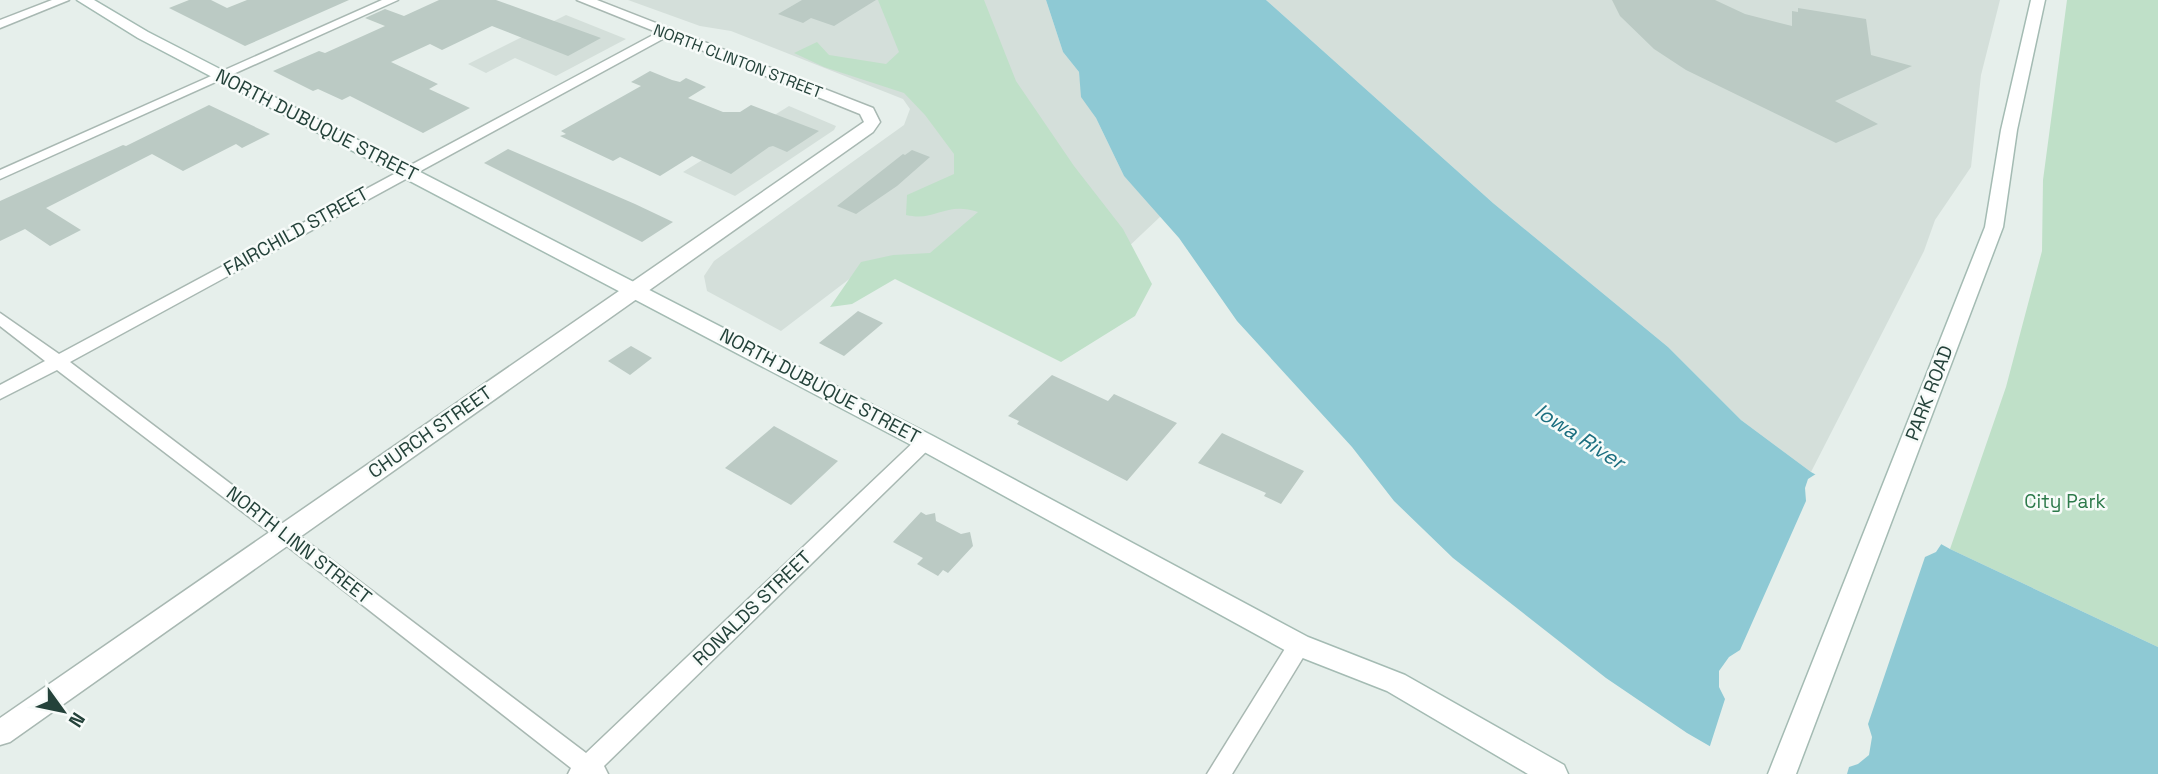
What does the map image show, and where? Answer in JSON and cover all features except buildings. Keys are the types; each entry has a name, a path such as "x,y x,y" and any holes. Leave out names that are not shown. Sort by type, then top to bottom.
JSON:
{"main road":[{"name":"NORTH DUBUQUE STREET","path":"84,0 143,35 925,442 1299,645 1396,683 1554,774"},
{"name":"NORTH CLINTON STREET","path":"584,0 867,111 872,122 862,132"},
{"name":"PARK ROAD","path":"1782,774 1994,227 2009,130 2038,0"},
{"name":"CHURCH STREET","path":"0,733 862,132"}],"street":[{"path":"0,24 63,0"},
{"path":"0,175 392,0"},
{"name":"FAIRCHILD STREET","path":"0,393 666,32"},
{"name":"NORTH LINN STREET","path":"0,318 285,533 587,772"},
{"name":"RONALDS STREET","path":"587,772 925,442"},
{"path":"1219,774 1299,645"}],"shaded area":[{"path":"628,0 1046,0 1063,52 1079,72 1082,97 1096,118 1124,176 1161,216 1034,336 873,261 781,331 707,291 704,276 714,261 904,125 910,109 903,99 731,31 700,26"},
{"path":"1266,0 2000,0 1981,75 1971,167 1935,220 1924,251 1811,472 1741,420 1668,347 1493,203"},
{"path":"566,15 626,39 556,76 515,58 486,73 468,64"},
{"path":"789,106 836,126 834,130 735,196 683,172"}],"green space":[{"path":"878,0 984,0 1016,81 1074,166 1123,229 1152,284 1135,316 1061,362 895,279 852,304 830,307 861,262 893,255 930,253 978,212 957,209 925,216 906,215 907,195 954,174 954,154 925,115 904,93 824,67 794,53 817,42 829,55 886,64 899,52"},
{"name":"City Park","path":"2067,0 2158,0 2158,647 1950,549 2006,387 2042,251 2043,180"}],"water":[{"name":"Iowa River","path":"1046,0 1266,0 1493,203 1668,347 1741,420 1811,472 1950,549 2158,647 2158,774 1758,774 1687,733 1606,678 1453,558 1394,501 1352,447 1237,321 1179,238 1124,176 1096,118 1081,97 1079,72 1063,52"}],"pier":[{"path":"1819,472 1942,543 1936,552 1925,557 1868,724 1872,737 1869,755 1849,767 1847,774 1751,774 1709,749 1725,699 1719,687 1719,671 1729,657 1740,650 1806,501 1805,488 1808,479"}]}
